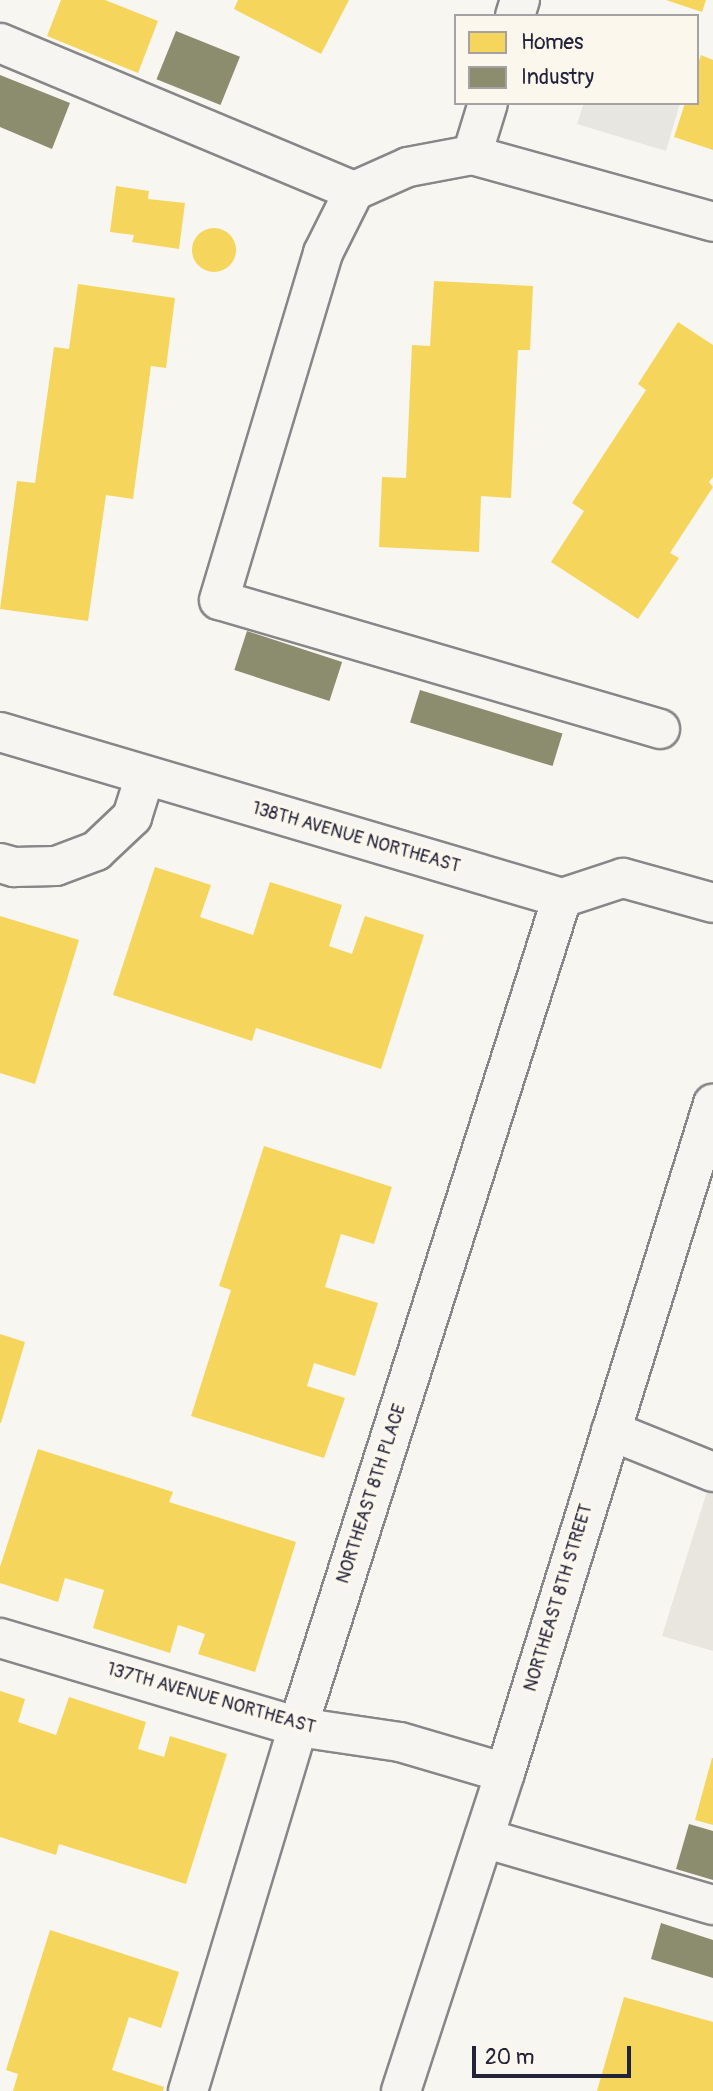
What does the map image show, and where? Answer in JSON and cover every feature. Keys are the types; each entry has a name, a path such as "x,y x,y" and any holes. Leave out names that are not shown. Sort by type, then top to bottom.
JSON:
{"main road":[{"path":"0,43 354,191"},
{"path":"472,155 487,105"},
{"path":"660,729 219,600 323,253 354,191 408,167 472,155 713,222"},
{"name":"138TH AVENUE NORTHEAST","path":"0,732 562,898"},
{"path":"0,863 14,867 56,866 96,851 132,817 145,776"},
{"path":"562,898 623,878 713,903"},
{"name":"NORTHEAST 8TH PLACE","path":"188,2091 298,1727 562,898"},
{"name":"NORTHEAST 8TH STREET","path":"401,2091 505,1773 611,1431 705,1156 713,1104"},
{"path":"611,1431 713,1472"},
{"name":"137TH AVENUE NORTHEAST","path":"0,1637 298,1727 400,1742 505,1773"},
{"path":"484,1838 713,1905"}],"shaded area":[{"path":"583,105 679,105 666,151 577,124"},
{"path":"713,1472 713,1651 662,1636"}],"building: Homes":[{"path":"61,0 105,0 158,21 138,73 47,36"},
{"path":"238,0 349,0 321,54 234,9"},
{"path":"666,0 706,0 702,12"},
{"path":"701,55 713,60 713,150 674,137 684,105 699,105"},
{"path":"116,186 149,191 148,199 185,203 179,249 132,242 134,235 110,232"},
{"path":"214,228 230,234 236,250 230,266 214,272 198,266 192,250 198,234"},
{"path":"434,281 533,286 530,350 518,350 511,498 481,496 479,552 379,547 382,477 406,478 412,345 430,346"},
{"path":"78,284 175,298 166,368 151,366 133,499 106,495 88,621 0,609 17,481 35,483 54,347 69,349"},
{"path":"678,322 713,345 713,477 709,482 713,487 670,553 679,558 638,619 551,562 584,511 572,503 646,390 638,384"},
{"path":"155,867 211,885 200,917 253,935 270,882 342,905 329,946 352,954 365,916 424,935 381,1069 256,1028 252,1041 113,995"},
{"path":"0,916 79,940 35,1084 0,1073"},
{"path":"264,1146 392,1187 374,1244 341,1234 325,1287 378,1303 355,1376 314,1363 307,1386 345,1398 324,1458 191,1416 231,1290 219,1286"},
{"path":"0,1334 25,1342 1,1423 0,1423"},
{"path":"38,1449 173,1492 169,1502 296,1542 255,1672 198,1654 205,1634 178,1625 170,1653 93,1628 104,1590 65,1578 58,1602 0,1583 0,1567"},
{"path":"0,1691 25,1699 18,1722 56,1735 69,1697 146,1722 138,1749 164,1757 170,1736 227,1754 186,1884 59,1844 56,1855 0,1837"},
{"path":"713,1758 713,1825 695,1820"},
{"path":"50,1930 179,1972 161,2028 129,2017 112,2070 164,2087 163,2091 13,2091 18,2074 6,2070"},
{"path":"624,1997 713,2022 713,2091 597,2091"}],"building: Industry":[{"path":"176,31 240,57 220,105 157,79"},
{"path":"0,75 70,103 52,149 0,127"},
{"path":"247,631 342,662 329,701 234,670"},
{"path":"420,690 562,734 553,766 410,723"},
{"path":"689,1824 713,1831 713,1880 676,1869"},
{"path":"661,1923 713,1940 713,1978 651,1959"}]}
